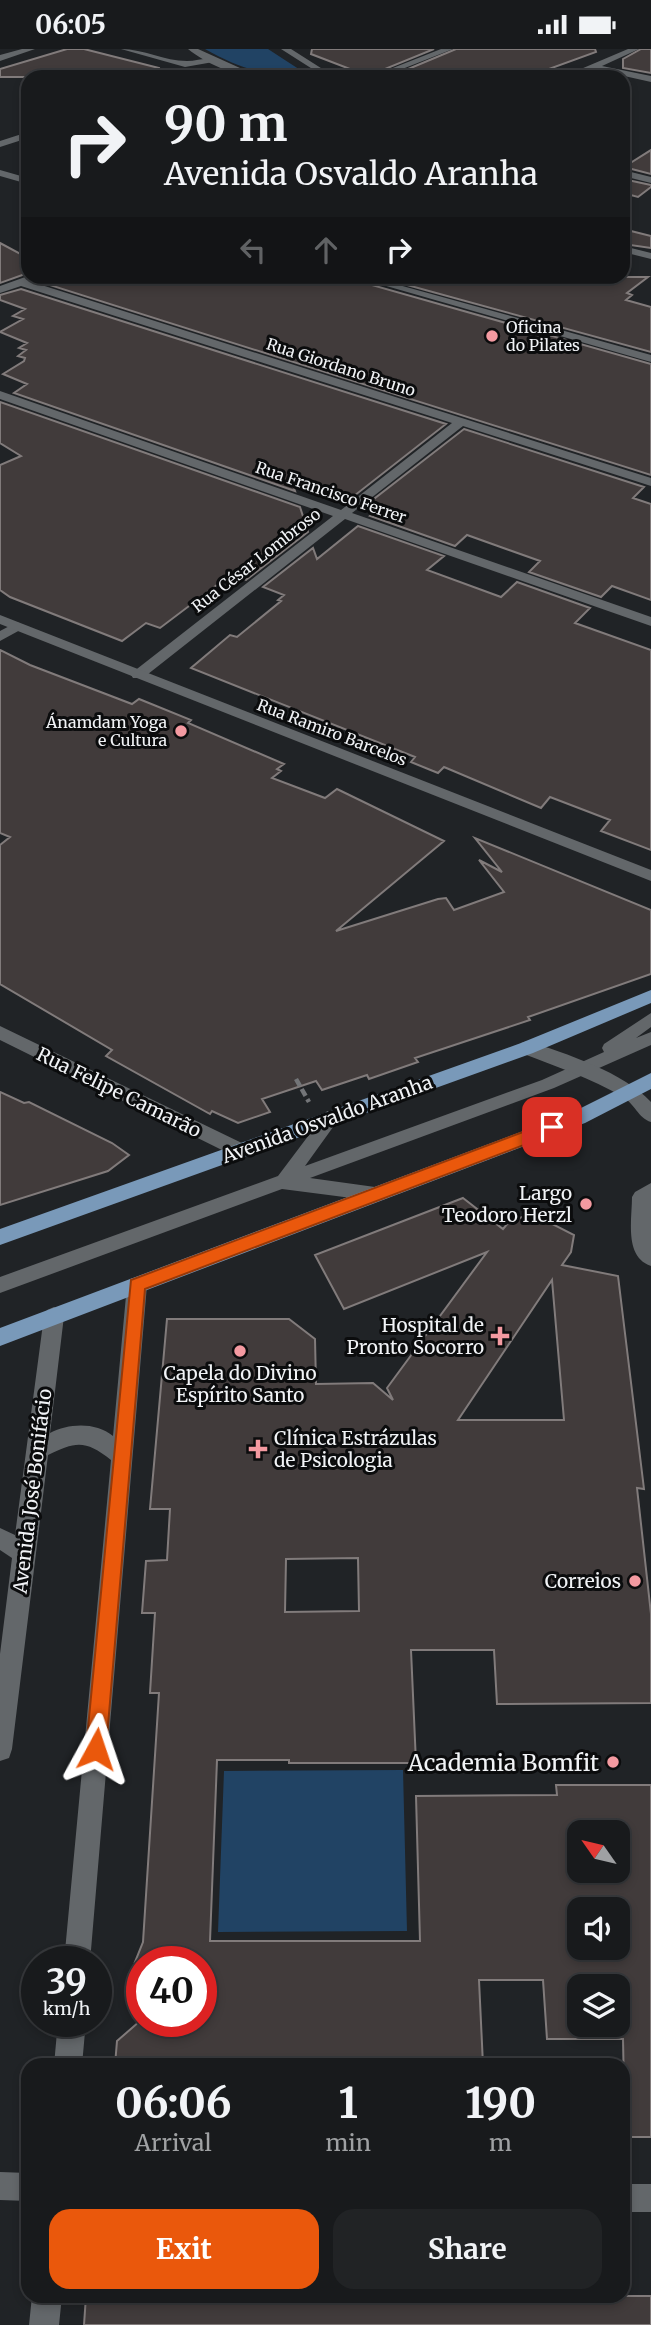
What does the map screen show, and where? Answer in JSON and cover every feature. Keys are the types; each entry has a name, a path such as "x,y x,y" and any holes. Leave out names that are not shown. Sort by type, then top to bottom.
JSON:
{"main road":[{"path":"192,49 219,63"},
{"name":"Avenida Osvaldo Aranha","path":"0,1237 527,1048 651,996"},
{"path":"0,1337 578,1118 632,1093 651,1080"}],"street":[{"path":"0,58 31,49"},
{"path":"125,49 184,64 219,63 238,70"},
{"path":"393,70 449,49"},
{"path":"583,70 635,49"},
{"path":"289,50 320,70"},
{"path":"219,63 225,70"},
{"path":"592,66 610,70"},
{"path":"630,74 651,79"},
{"path":"0,144 21,137"},
{"path":"630,168 651,173"},
{"path":"0,173 21,179"},
{"path":"630,175 651,180"},
{"path":"630,251 651,256"},
{"path":"0,290 21,282"},
{"name":"Rua Giordano Bruno","path":"27,284 651,482"},
{"path":"385,284 651,359"},
{"name":"Rua Francisco Ferrer","path":"0,395 651,622"},
{"name":"Rua César Lombroso","path":"138,675 461,422"},
{"name":"Rua Ramiro Barcelos","path":"0,619 651,876"},
{"path":"0,637 17,626"},
{"name":"Rua Felipe Camarão","path":"0,1032 239,1150"},
{"path":"527,1048 582,1069 632,1093 651,1115"},
{"path":"78,1946 137,1285"},
{"name":"Avenida José Bonifácio","path":"0,1749 54,1316"},
{"path":"39,1448 65,1436 97,1436 123,1457"},
{"path":"0,1538 24,1553"},
{"path":"69,2058 71,2037"},
{"path":"0,2186 21,2187"},
{"path":"630,2198 651,2198"},
{"path":"44,2325 46,2303"}],"lane":[{"path":"582,1069 651,1019"},
{"path":"582,1069 651,1028"},
{"path":"0,1285 582,1069 651,1038"},
{"path":"283,1182 333,1116"},
{"path":"283,1182 375,1194"},
{"path":"651,1190 641,1197 641,1248 651,1259"}],"shaded area":[{"path":"205,49 268,49 300,70 253,70"},
{"path":"403,1770 407,1931 218,1932 224,1771"}],"building":[{"path":"67,49 84,49 159,68 21,70 21,77 0,77 0,69"},
{"path":"312,49 434,49 383,70 352,70 311,54"},
{"path":"456,49 595,49 596,52 546,70 406,70"},
{"path":"641,49 651,49 651,73 623,68 623,59"},
{"path":"651,150 651,174 630,169 630,163"},
{"path":"630,180 651,185 638,197 630,195"},
{"path":"630,231 651,236 651,248 630,245"},
{"path":"0,243 21,254 21,276 0,283"},
{"path":"630,277 648,277 627,293 632,295 626,300 651,307 651,352 403,284 630,284"},
{"path":"46,284 368,284 651,364 651,475"},
{"path":"21,289 446,424 354,496 289,474 295,491 14,393 27,384 3,374 24,361 25,358 18,356 26,350 19,348 27,343 0,332 23,319 13,316 25,309 0,300 0,295"},
{"path":"0,402 300,507 308,532 246,580 230,575 160,628 146,623 122,641 10,597 0,590 0,465 21,456 0,443"},
{"path":"464,429 644,487 633,498 651,504 651,600 612,586 601,597 529,572 540,561 467,535 455,546 370,516 382,506 370,502"},
{"path":"358,526 444,556 427,570 501,597 517,582 590,608 575,623 651,650 651,850 601,831 610,820 550,797 541,808 444,767 438,773 411,762 415,757 191,668 230,635 237,637 281,601 278,600 284,595 263,587 313,548 317,559"},
{"path":"0,650 30,665 132,704 139,699 191,720 188,723 284,764 277,769 281,771 272,778 325,798 337,789 444,841 336,931 438,899 446,898 454,910 504,892 479,860 502,872 475,838 651,910 651,974 528,1017 530,1020 415,1058 418,1062 369,1079 367,1075 322,1090 316,1081 262,1099 270,1112 238,1123 212,1111 210,1114 106,1056 112,1050 0,984 0,845 10,837 0,833"},
{"path":"0,1092 24,1103 29,1102 112,1143 129,1155 108,1171 0,1205"},
{"path":"463,1198 503,1229 508,1223 531,1213 574,1235 571,1252 562,1265 618,1276 644,1489 637,1488 651,1614 651,1703 497,1704 494,1650 411,1650 416,1763 217,1760 210,1941 420,1941 416,1796 557,1795 556,1785 651,1785 651,2137 630,2137 630,2058 623,2058 623,2039 547,2039 543,1980 479,1980 483,2058 116,2058 117,2041 126,2033 126,2037 217,2037 217,1946 141,1946 159,1693 150,1693 155,1613 142,1613 146,1561 167,1560 170,1509 150,1509 167,1319 289,1319 315,1339 316,1384 373,1383 393,1400 387,1388 487,1252 344,1309 315,1255","holes":["552,1280 564,1420 458,1420","358,1558 359,1611 285,1612 286,1559"]},
{"path":"630,2296 651,2296 651,2325 84,2325 86,2303 630,2303"}],"place":[{"name":"Oficina do Pilates","path":"492,336"},
{"name":"Ánamdam Yoga e Cultura","path":"181,731"},
{"name":"Largo Teodoro Herzl","path":"586,1204"},
{"name":"Hospital de Pronto Socorro","path":"500,1336"},
{"name":"Capela do Divino Espírito Santo","path":"240,1351"},
{"name":"Clínica Estrázulas de Psicologia","path":"258,1449"},
{"name":"Correios","path":"635,1581"},
{"name":"Academia Bomfit","path":"613,1762"}],"route":[{"path":"96,1749 137,1285 552,1127"}]}
